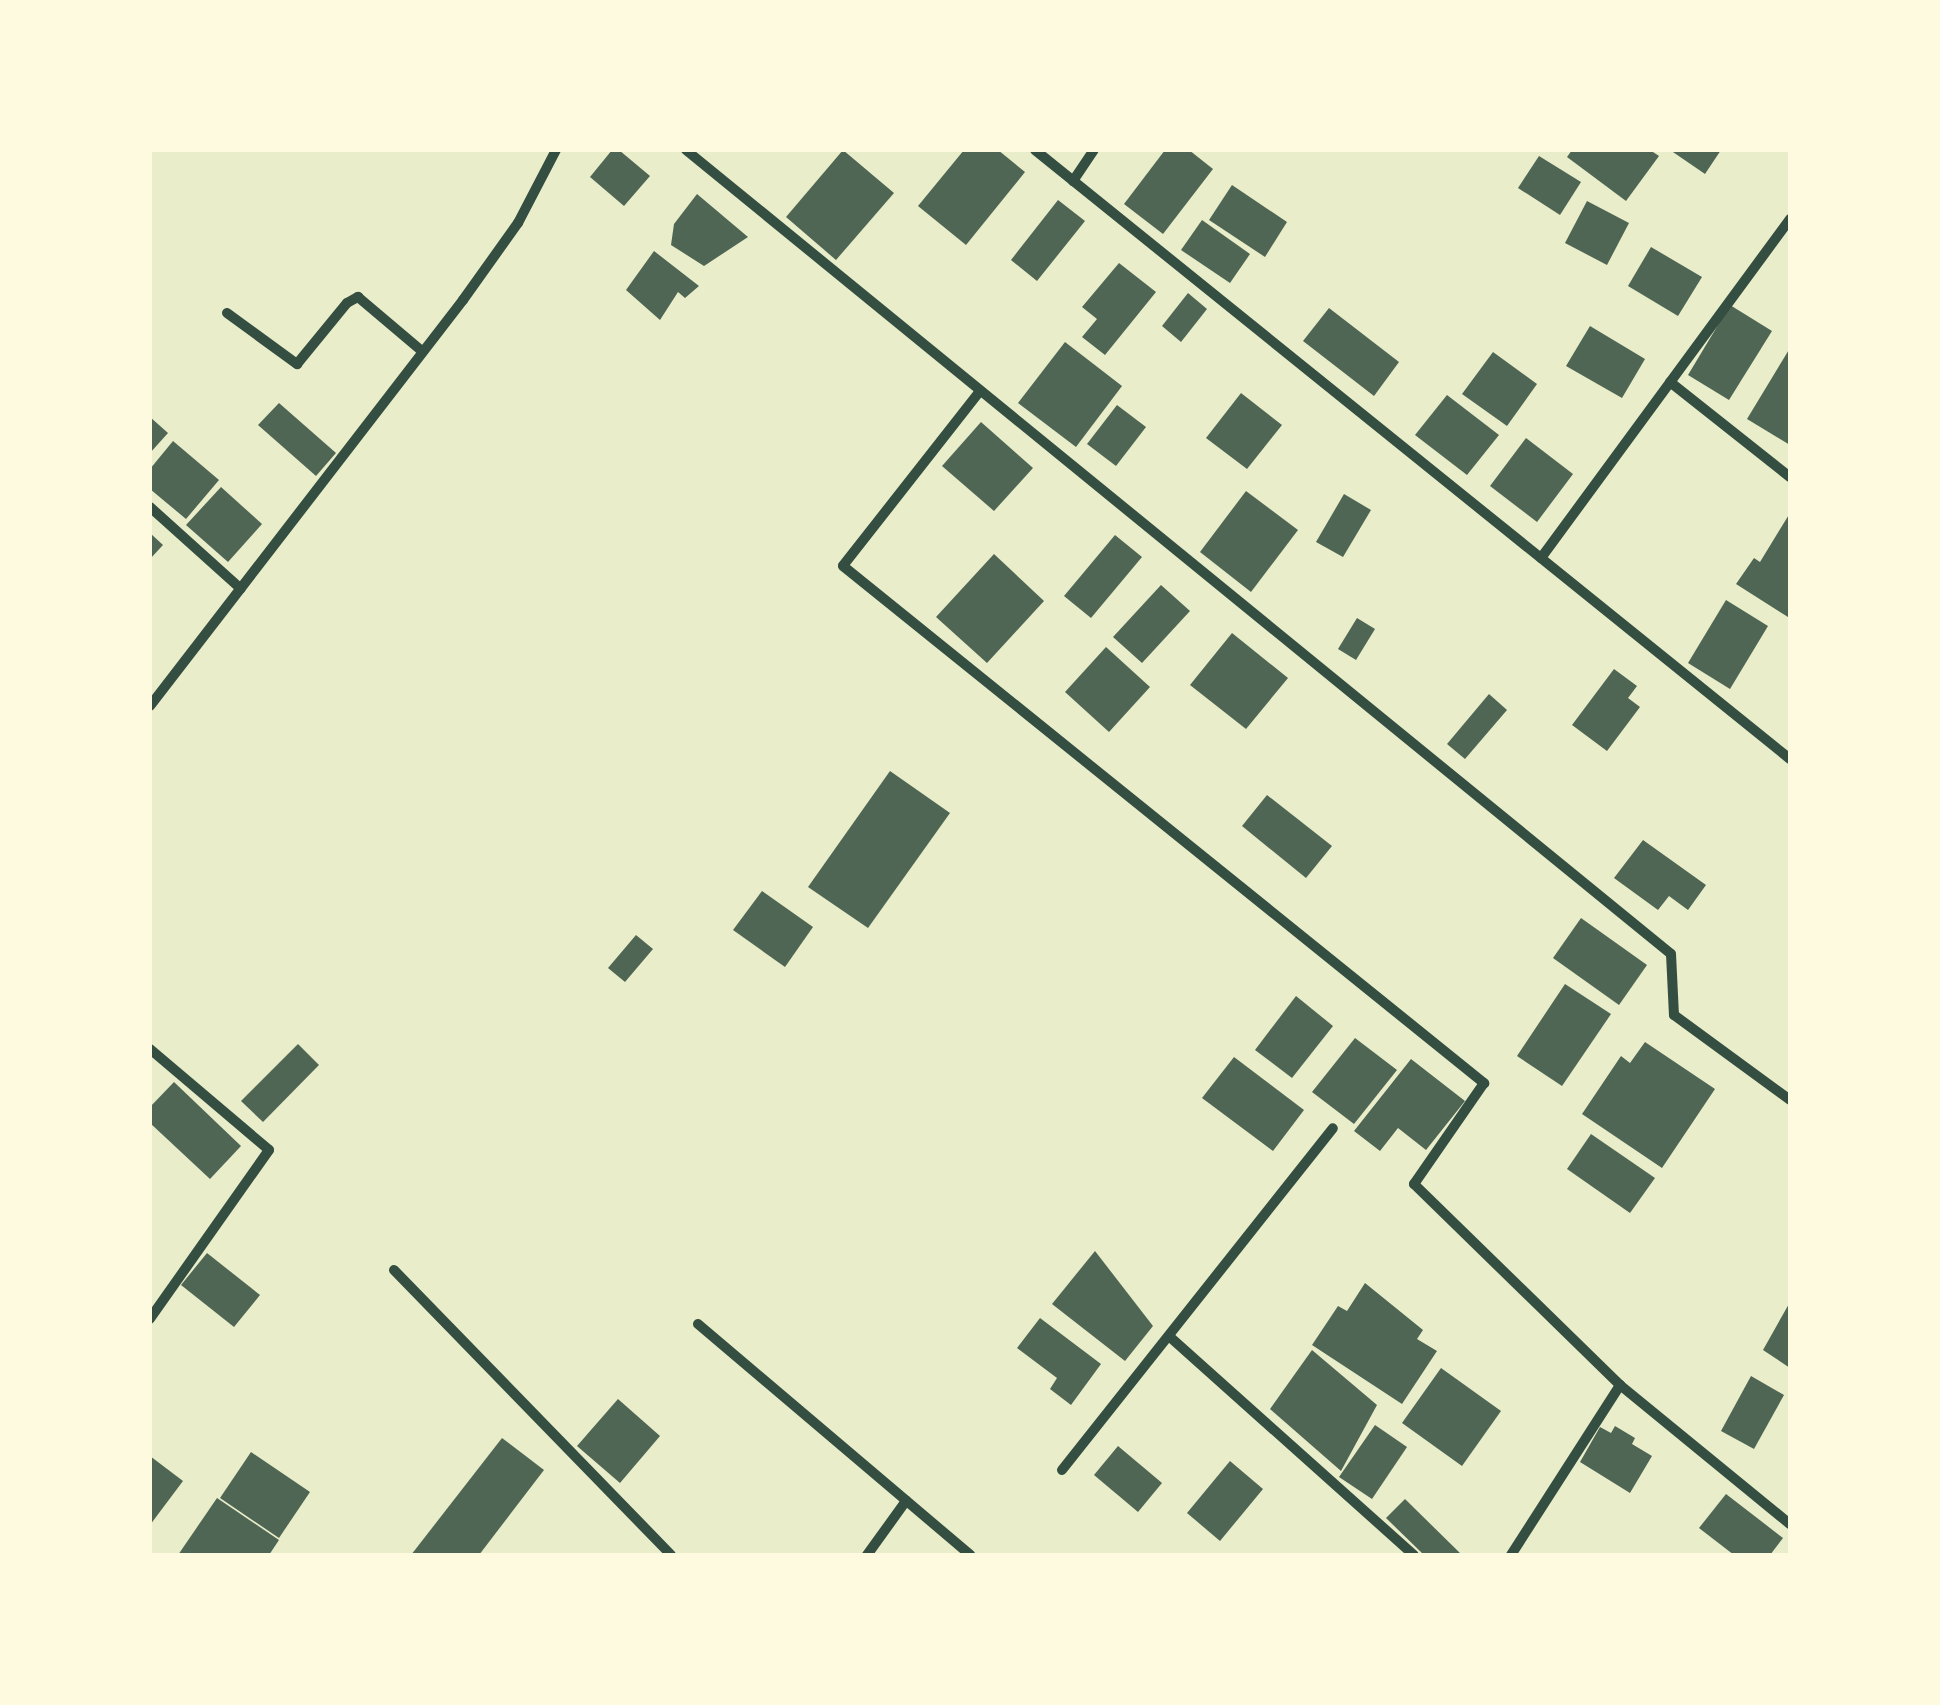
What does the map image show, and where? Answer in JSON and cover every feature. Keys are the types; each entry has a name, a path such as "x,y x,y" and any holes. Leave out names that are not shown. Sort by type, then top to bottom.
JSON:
{"street":[{"path":"150,706 518,224 556,150"},
{"path":"686,150 1671,954 1674,1015 1790,1100"},
{"path":"1035,150 1790,759"},
{"path":"1073,181 1094,150"},
{"path":"1541,558 1790,219"},
{"path":"227,312 297,364 348,303 358,297 422,350"},
{"path":"1670,382 1790,477"},
{"path":"980,390 843,566 1484,1084 1414,1184 1620,1386 1790,1524"},
{"path":"150,508 241,589"},
{"path":"150,1050 269,1150 150,1319"},
{"path":"1062,1470 1333,1128"},
{"path":"394,1270 671,1555"},
{"path":"698,1324 970,1555"},
{"path":"1170,1336 1414,1555"},
{"path":"1512,1555 1620,1386"},
{"path":"868,1555 906,1502"}],"building":[{"path":"612,150 619,150 650,176 624,206 590,177"},
{"path":"843,150 894,193 836,260 786,217"},
{"path":"964,150 998,150 1025,172 966,245 918,206"},
{"path":"1165,150 1189,150 1213,169 1163,234 1124,204"},
{"path":"1572,150 1650,150 1659,156 1626,201 1567,157"},
{"path":"1670,150 1721,150 1705,174"},
{"path":"1539,156 1581,182 1560,215 1518,188"},
{"path":"1232,185 1287,222 1265,257 1209,220"},
{"path":"697,194 748,237 704,266 671,245 674,224"},
{"path":"1058,200 1085,221 1037,281 1011,260"},
{"path":"1587,201 1629,223 1607,265 1565,243"},
{"path":"1202,220 1250,254 1230,283 1181,250"},
{"path":"1651,247 1702,277 1678,316 1628,286"},
{"path":"654,251 699,286 685,298 678,292 660,320 626,290"},
{"path":"1119,263 1156,292 1105,355 1082,337 1097,319 1082,307"},
{"path":"1188,293 1207,309 1181,342 1162,326"},
{"path":"1730,305 1772,331 1729,400 1688,375"},
{"path":"1329,308 1399,362 1374,396 1303,341"},
{"path":"1590,326 1645,359 1622,398 1566,366"},
{"path":"1065,342 1122,386 1076,447 1018,403"},
{"path":"1790,348 1790,445 1747,419"},
{"path":"1493,352 1537,384 1507,426 1462,394"},
{"path":"1241,393 1282,425 1247,469 1206,438"},
{"path":"1447,395 1499,435 1467,475 1415,435"},
{"path":"279,403 336,453 316,476 258,425"},
{"path":"1117,405 1146,427 1116,466 1087,444"},
{"path":"150,417 168,433 150,453"},
{"path":"981,422 1033,468 994,511 942,466"},
{"path":"1526,438 1573,474 1537,522 1490,486"},
{"path":"173,441 219,480 186,519 150,489 150,469"},
{"path":"221,487 262,524 228,562 186,525"},
{"path":"1246,491 1298,530 1251,592 1200,552"},
{"path":"1344,494 1371,510 1343,557 1316,542"},
{"path":"1790,513 1788,617 1736,584 1754,558 1760,562"},
{"path":"150,533 163,545 150,559"},
{"path":"1115,535 1142,557 1091,618 1064,596"},
{"path":"994,554 1044,601 987,663 936,617"},
{"path":"1161,585 1190,611 1142,663 1113,637"},
{"path":"1726,600 1768,626 1730,689 1688,663"},
{"path":"1357,618 1375,629 1356,660 1338,649"},
{"path":"1232,633 1288,678 1246,729 1190,685"},
{"path":"1106,647 1150,687 1109,732 1065,692"},
{"path":"1614,669 1637,686 1628,698 1640,707 1607,751 1572,725"},
{"path":"1489,694 1507,710 1465,759 1447,744"},
{"path":"890,771 950,813 868,928 808,887"},
{"path":"1267,795 1332,846 1306,878 1242,826"},
{"path":"1643,840 1706,885 1688,910 1669,896 1658,910 1614,878"},
{"path":"762,891 813,927 785,967 733,930"},
{"path":"1581,918 1647,965 1619,1005 1553,958"},
{"path":"636,935 653,949 625,982 608,968"},
{"path":"1565,984 1611,1014 1562,1086 1517,1056"},
{"path":"1296,996 1333,1026 1292,1078 1255,1050"},
{"path":"1355,1038 1397,1070 1354,1124 1312,1092"},
{"path":"1645,1042 1715,1089 1662,1168 1582,1114 1621,1056 1630,1063"},
{"path":"298,1044 319,1065 263,1122 241,1101"},
{"path":"1234,1057 1304,1110 1273,1151 1202,1098"},
{"path":"1411,1059 1465,1101 1426,1150 1398,1128 1380,1151 1354,1131"},
{"path":"174,1082 241,1146 210,1179 150,1123 150,1107"},
{"path":"1591,1134 1655,1178 1630,1213 1567,1169"},
{"path":"1095,1251 1153,1326 1125,1361 1052,1304"},
{"path":"207,1253 260,1295 234,1327 181,1285"},
{"path":"1365,1283 1423,1330 1417,1339 1437,1351 1402,1404 1312,1345 1338,1306 1347,1311"},
{"path":"1790,1302 1790,1368 1763,1350"},
{"path":"1040,1318 1101,1364 1071,1405 1050,1389 1057,1378 1017,1348"},
{"path":"1312,1350 1377,1405 1341,1471 1270,1409"},
{"path":"1441,1368 1501,1411 1462,1466 1402,1423"},
{"path":"1751,1376 1784,1395 1754,1449 1721,1431"},
{"path":"618,1399 660,1436 620,1483 577,1446"},
{"path":"1375,1425 1407,1447 1372,1499 1339,1477"},
{"path":"1615,1426 1635,1438 1632,1444 1652,1456 1630,1493 1580,1462 1600,1427 1611,1433"},
{"path":"502,1438 544,1470 479,1555 411,1555"},
{"path":"1118,1446 1162,1483 1138,1512 1094,1475"},
{"path":"251,1452 310,1492 279,1538 220,1498"},
{"path":"150,1456 183,1481 150,1525"},
{"path":"1230,1461 1263,1489 1220,1541 1187,1513"},
{"path":"1726,1494 1783,1538 1770,1555 1734,1555 1699,1528"},
{"path":"217,1498 279,1540 269,1555 178,1555"},
{"path":"1405,1499 1462,1555 1424,1555 1386,1518"}]}
